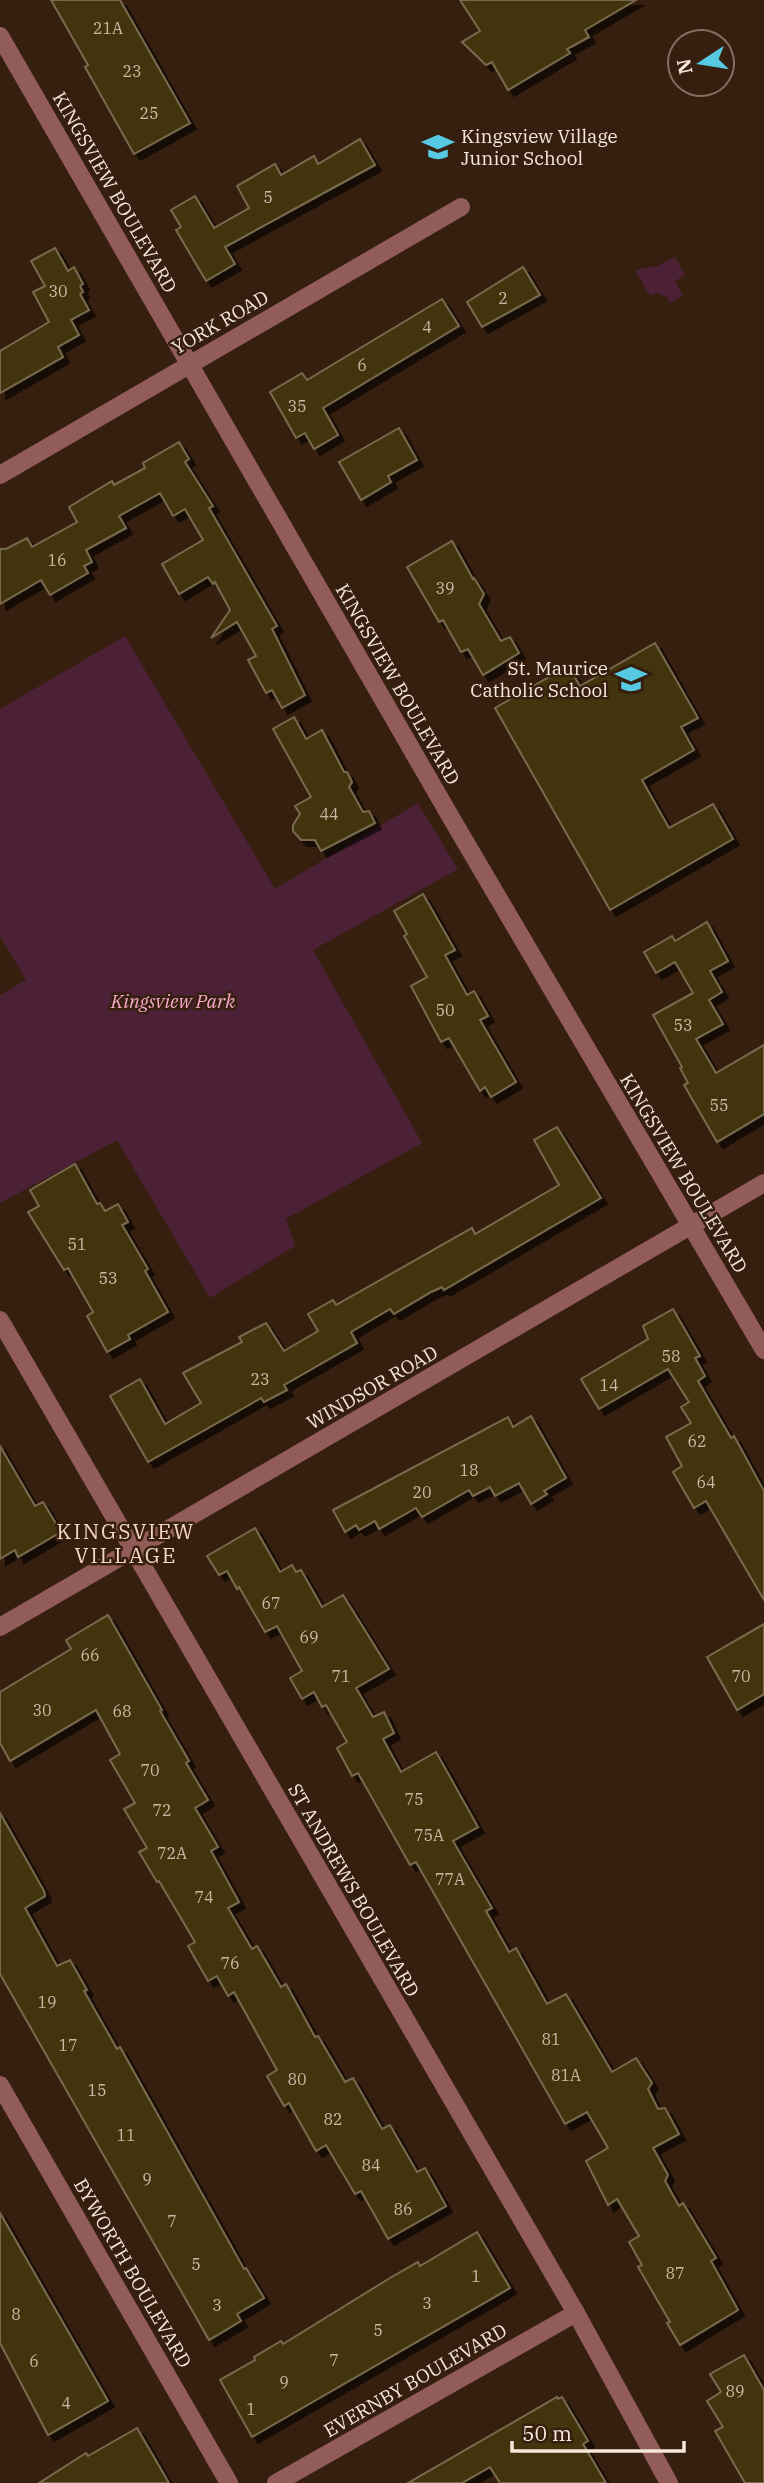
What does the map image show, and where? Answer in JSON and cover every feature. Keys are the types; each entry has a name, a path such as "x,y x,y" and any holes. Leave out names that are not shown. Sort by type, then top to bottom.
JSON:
{"street":[{"name":"KINGSVIEW BOULEVARD","path":"0,36 764,1350"},
{"name":"YORK ROAD","path":"0,475 461,207"},
{"name":"WINDSOR ROAD","path":"0,1627 764,1183"},
{"name":"ST ANDREWS BOULEVARD","path":"0,1320 576,2313 669,2483"},
{"name":"BYWORTH BOULEVARD","path":"0,2085 229,2483"},
{"name":"EVERNBY BOULEVARD","path":"276,2483 576,2313"}],"green space":[{"path":"675,257 685,275 675,281 683,295 670,303 667,297 656,293 650,296 635,270 657,266"},
{"name":"Kingsview Park","path":"125,636 275,889 418,803 458,869 313,950 422,1143 286,1219 295,1246 210,1298 117,1140 0,1203 0,995 26,980 0,936 0,709"}],"building":[{"path":"51,0 120,0 190,123 134,154"},
{"path":"460,0 636,0 585,30 589,37 567,49 570,53 508,90 492,62 486,65 462,42 480,31"},
{"path":"360,139 375,165 225,247 235,264 206,281 176,230 181,227 171,210 195,196 214,228 249,208 237,186 275,164 281,175 314,156 318,164"},
{"path":"55,248 68,271 74,267 83,284 80,286 83,292 80,294 89,310 71,320 79,335 58,347 63,357 0,393 0,351 49,322 33,292 45,286 31,261"},
{"path":"523,267 540,295 482,327 467,302"},
{"path":"442,299 459,326 323,408 338,435 314,449 305,433 296,438 270,392 302,373 307,380"},
{"path":"399,428 417,460 388,476 391,482 361,500 339,462"},
{"path":"179,442 189,459 185,462 213,506 209,508 277,626 272,629 305,695 282,708 272,690 266,693 248,660 256,656 237,622 211,638 230,610 215,582 213,584 208,577 179,594 162,564 203,540 185,509 173,516 160,493 119,516 126,528 86,550 92,562 84,566 88,573 50,595 41,580 0,604 0,549 6,549 27,538 32,547 77,522 69,507 112,481 114,485 145,468 143,463"},
{"path":"452,541 484,594 479,604 501,641 510,637 519,653 483,675 468,649 461,652 443,620 439,622 407,567"},
{"path":"655,643 698,718 681,727 694,750 642,780 669,828 713,804 733,839 610,910 495,708 568,666 580,686"},
{"path":"294,717 306,739 322,730 352,782 349,787 363,812 369,811 375,823 321,851 315,840 301,840 293,831 293,825 300,814 295,806 311,797 273,729"},
{"path":"423,894 455,950 445,955 467,995 474,991 488,1016 480,1020 516,1082 491,1097 485,1087 480,1091 449,1038 441,1042 411,986 427,977 404,936 407,934 394,911"},
{"path":"707,922 728,961 710,971 722,992 709,1000 723,1024 696,1039 716,1073 764,1045 764,1114 717,1142 684,1085 688,1083 680,1068 682,1067 653,1015 693,993 675,962 656,973 644,952 672,936 675,941"},
{"path":"557,1127 601,1198 444,1290 442,1287 431,1292 394,1314 390,1309 351,1332 357,1343 284,1385 287,1390 264,1402 261,1398 148,1462 110,1396 140,1379 165,1424 201,1403 183,1373 242,1342 239,1337 266,1323 284,1351 318,1331 308,1314 333,1300 336,1305 472,1228 475,1234 559,1185 534,1140"},
{"path":"75,1164 97,1204 100,1203 105,1211 118,1204 128,1222 122,1225 148,1269 145,1271 168,1312 128,1335 130,1339 107,1352 87,1316 93,1312 68,1268 64,1270 28,1212 39,1206 30,1190"},
{"path":"673,1309 700,1356 695,1358 705,1376 698,1381 731,1438 734,1436 764,1491 764,1600 706,1501 694,1508 673,1472 682,1466 666,1437 691,1423 681,1407 689,1402 668,1369 599,1409 581,1379 648,1339 643,1326"},
{"path":"531,1416 566,1478 544,1491 547,1494 531,1504 519,1483 495,1496 490,1487 473,1496 469,1490 422,1517 416,1508 379,1529 375,1521 359,1530 356,1525 345,1532 333,1510 508,1417 513,1427"},
{"path":"0,1446 35,1506 43,1502 61,1532 18,1557 15,1550 0,1559"},
{"path":"255,1528 280,1572 292,1565 296,1572 301,1570 322,1607 343,1595 389,1669 356,1688 373,1717 384,1712 394,1733 383,1739 401,1772 436,1752 478,1827 453,1841 492,1908 486,1911 509,1952 516,1948 547,2004 566,1994 612,2072 636,2058 652,2083 648,2089 658,2109 665,2108 679,2134 653,2148 668,2175 665,2181 679,2206 683,2203 716,2258 711,2261 738,2310 680,2345 638,2267 642,2265 629,2242 639,2236 617,2199 608,2205 586,2161 608,2148 587,2112 565,2124 416,1862 410,1865 358,1773 352,1776 337,1748 347,1742 326,1705 322,1707 314,1692 302,1699 290,1678 302,1671 277,1626 265,1632 227,1571 219,1575 207,1556"},
{"path":"108,1615 162,1710 160,1711 189,1761 186,1763 208,1800 195,1808 218,1847 211,1851 239,1902 228,1908 252,1949 257,1946 281,1987 286,1984 315,2037 318,2036 345,2082 353,2078 382,2129 390,2125 417,2172 425,2168 446,2206 388,2239 361,2191 355,2194 326,2145 316,2151 289,2103 284,2106 267,2076 277,2070 234,1992 228,1996 217,1976 208,1981 188,1946 195,1942 139,1852 147,1848 124,1809 135,1803 110,1760 120,1754 96,1710 10,1761 0,1743 0,1692 71,1649 66,1640"},
{"path":"764,1624 764,1694 737,1710 707,1657"},
{"path":"0,1813 44,1891 45,1896 25,1908 57,1966 70,1960 117,2049 120,2047 244,2269 246,2268 264,2298 237,2314 241,2321 209,2340 0,1974"},
{"path":"0,2213 108,2401 48,2435 0,2343"},
{"path":"477,2232 510,2288 252,2437 220,2380 255,2360 254,2357 281,2341 283,2344 390,2278 418,2262 420,2266"},
{"path":"744,2355 764,2390 764,2483 745,2483 715,2431 723,2427 707,2401 721,2392 710,2374"},
{"path":"557,2397 562,2397 588,2441 583,2444 606,2483 500,2483 490,2467 462,2483 408,2483"},
{"path":"137,2428 169,2483 39,2483 86,2453 88,2456"}],"place":[{"name":"Kingsview Village Junior School","path":"438,147"},
{"name":"St. Maurice Catholic School","path":"631,679"}],"district":[{"name":"KINGSVIEW VILLAGE","path":"126,1544"}]}
